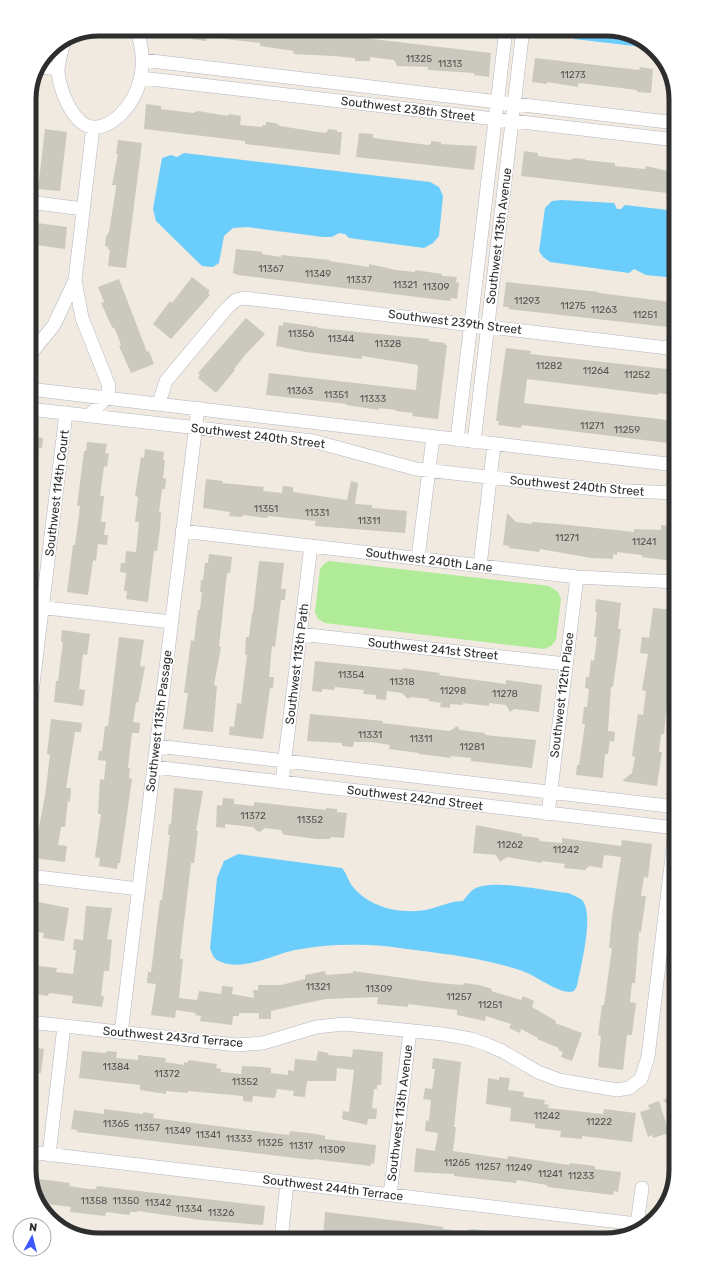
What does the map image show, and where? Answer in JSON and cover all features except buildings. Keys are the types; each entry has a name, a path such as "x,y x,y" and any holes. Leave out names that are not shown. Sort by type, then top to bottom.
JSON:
{"street":[{"path":"59,52 59,80 70,109 79,121 93,128 108,124 128,107 135,95 141,78 143,60 138,36"},
{"name":"Southwest 113th Avenue","path":"457,440 505,36"},
{"name":"Southwest 113th Avenue","path":"474,442 522,36"},
{"name":"Southwest 238th Street","path":"143,60 669,122"},
{"path":"45,67 58,69"},
{"name":"Southwest 238th Street","path":"141,78 669,139"},
{"path":"89,416 107,397 109,386 82,318 75,280 93,128"},
{"path":"36,203 83,208"},
{"path":"36,347 59,316 75,280"},
{"name":"Southwest 239th Street","path":"159,403 166,381 234,301 241,298 669,348"},
{"path":"59,316 70,311 82,318"},
{"name":"Southwest 240th Street","path":"36,389 669,464"},
{"name":"Southwest 113th Passage","path":"121,1033 198,408"},
{"name":"Southwest 240th Street","path":"36,410 322,443 397,465 429,471 604,490 669,493"},
{"name":"Southwest 114th Court","path":"36,658 66,413"},
{"path":"418,558 433,437"},
{"path":"480,566 494,444"},
{"name":"Southwest 240th Lane","path":"182,531 577,577 669,582"},
{"name":"Southwest 113th Path","path":"282,782 311,546"},
{"name":"Southwest 112th Place","path":"548,814 577,577"},
{"path":"36,607 171,622"},
{"name":"Southwest 241st Street","path":"300,634 566,664"},
{"name":"Southwest 242nd Street","path":"157,746 669,806"},
{"name":"Southwest 242nd Street","path":"154,767 548,814 669,825"},
{"path":"36,877 139,889"},
{"name":"Southwest 243rd Terrace","path":"36,1023 207,1043 250,1045 330,1025 356,1025 458,1036 488,1045 548,1077 571,1083 617,1090 629,1088 637,1083 644,1074 648,1057 669,884"},
{"path":"49,1155 64,1026"},
{"name":"Southwest 113th Avenue","path":"390,1195 410,1031"},
{"name":"Southwest 244th Terrace","path":"36,1153 390,1195 631,1227"},
{"path":"282,1233 287,1183"},
{"path":"638,1224 642,1188"}],"green space":[{"path":"329,561 549,586 558,592 561,599 556,640 551,646 544,649 325,623 318,619 315,612 320,569"}],"water":[{"path":"570,37 618,37 626,39 641,47 574,39"},
{"path":"184,153 430,182 439,187 443,196 439,236 433,243 424,248 349,238 345,234 339,233 332,237 323,237 247,227 233,228 224,236 219,263 213,267 202,266 156,221 153,209 162,158 171,155 177,157"},
{"path":"561,200 614,203 617,209 621,209 625,205 669,210 669,277 646,275 634,269 629,273 550,262 543,257 539,251 545,208 552,201"},
{"path":"238,854 342,868 351,885 360,895 378,905 399,910 420,911 463,901 472,890 484,886 521,886 568,893 582,900 586,907 587,917 586,942 577,986 574,991 563,991 530,974 498,964 457,956 379,946 340,945 313,947 286,952 258,961 239,965 219,961 214,956 210,948 217,878 224,861"}]}
